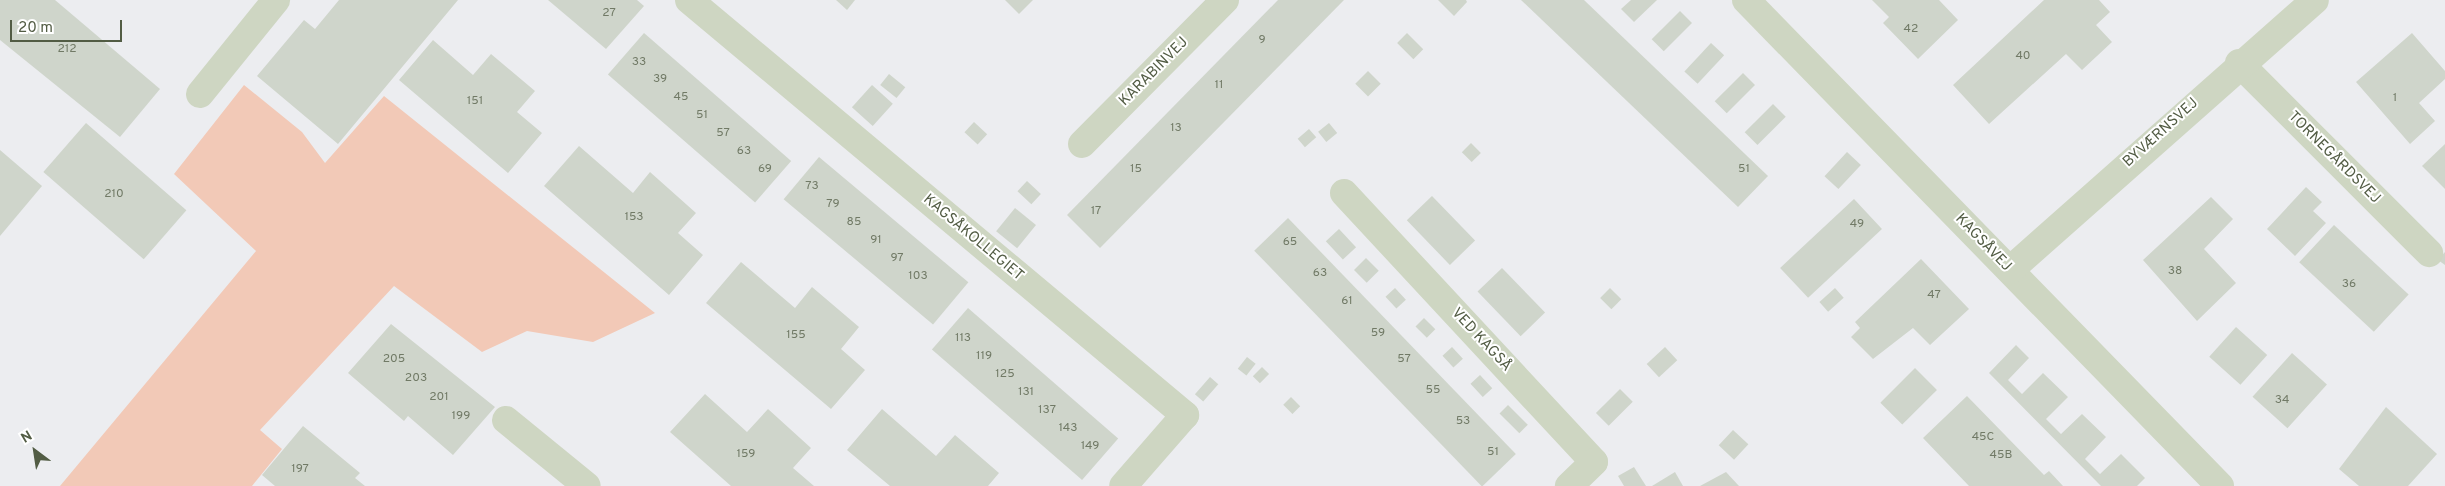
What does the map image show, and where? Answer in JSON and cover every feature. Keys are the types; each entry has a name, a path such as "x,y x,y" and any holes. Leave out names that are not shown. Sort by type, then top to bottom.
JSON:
{"street":[{"path":"200,94 276,0"},
{"name":"KAGSÅKOLLEGIET","path":"689,0 1184,416 1123,486"},
{"name":"KARABINVEJ","path":"1082,144 1225,0"},
{"name":"KAGSÅVEJ","path":"1746,0 2220,486"},
{"name":"BYVÆRNSVEJ","path":"2010,270 2239,62 2315,0"},
{"name":"TORNEGÅRDSVEJ","path":"2239,62 2429,253"},
{"name":"VED KAGSÅ","path":"1344,193 1594,462 1570,486"},
{"path":"506,420 587,486"}],"shaded area":[{"path":"244,85 302,132 325,163 384,96 655,313 593,342 527,331 482,352 394,286 260,430 282,449 252,486 60,486 256,251 174,174"}],"building":[{"path":"0,0 55,0 160,89 120,137 0,40"},
{"path":"339,0 458,0 338,144 257,76 304,20 315,29"},
{"path":"548,0 637,0 644,6 606,49"},
{"path":"836,0 855,0 847,10"},
{"path":"1005,0 1033,0 1019,14"},
{"path":"1278,0 1344,0 1100,248 1067,215"},
{"path":"1438,0 1466,0 1467,2 1454,16"},
{"path":"1521,0 1584,0 1768,176 1738,207"},
{"path":"1631,0 1657,0 1634,22 1621,9"},
{"path":"1872,0 1939,0 1958,20 1918,59 1883,23 1889,17"},
{"path":"2044,0 2099,0 2110,12 2096,25 2112,42 2082,70 2066,54 1989,124 1953,85"},
{"path":"1680,11 1692,23 1664,51 1652,39"},
{"path":"644,33 791,161 755,202 608,75"},
{"path":"1407,33 1423,49 1413,59 1397,43"},
{"path":"2412,33 2445,71 2445,79 2419,103 2435,121 2410,144 2356,82"},
{"path":"433,40 473,75 491,54 535,91 517,112 542,133 508,173 399,80"},
{"path":"1711,43 1724,55 1698,84 1684,72"},
{"path":"1368,71 1381,84 1368,96 1355,84"},
{"path":"1743,73 1755,85 1727,113 1715,101"},
{"path":"889,74 905,87 897,98 880,85"},
{"path":"872,85 893,104 873,126 852,107"},
{"path":"1773,104 1786,117 1757,145 1745,132"},
{"path":"974,122 987,134 978,145 964,132"},
{"path":"86,123 186,210 144,259 43,172"},
{"path":"1329,123 1337,133 1326,142 1318,132"},
{"path":"1309,129 1316,137 1305,147 1298,139"},
{"path":"1471,143 1481,153 1472,162 1462,152"},
{"path":"2445,144 2445,189 2422,166"},
{"path":"579,146 633,193 650,172 696,213 678,233 703,255 669,295 544,186"},
{"path":"0,150 42,186 0,236"},
{"path":"1847,152 1861,165 1838,189 1824,176"},
{"path":"819,157 968,282 933,324 784,199"},
{"path":"1027,181 1041,194 1031,204 1017,191"},
{"path":"2306,187 2322,202 2313,211 2326,223 2295,256 2267,229"},
{"path":"1432,196 1475,241 1450,265 1407,220"},
{"path":"2211,197 2233,219 2204,249 2236,283 2197,321 2143,260"},
{"path":"1854,199 1882,229 1808,298 1780,268"},
{"path":"1015,208 1036,225 1017,248 996,231"},
{"path":"1288,218 1516,454 1481,486 1254,251"},
{"path":"2334,225 2409,295 2374,332 2299,262"},
{"path":"1339,229 1356,247 1343,260 1326,241"},
{"path":"2445,252 2445,265 2438,260"},
{"path":"1366,258 1379,271 1367,283 1354,270"},
{"path":"1921,259 1969,309 1930,345 1913,328 1873,359 1851,337 1860,328 1855,322"},
{"path":"741,262 795,308 812,287 859,327 841,349 865,370 831,409 706,303"},
{"path":"1502,268 1545,313 1521,336 1478,292"},
{"path":"1395,288 1406,300 1396,309 1385,297"},
{"path":"1610,288 1621,299 1611,309 1600,298"},
{"path":"1835,288 1844,298 1828,312 1819,302"},
{"path":"968,308 1118,439 1082,480 932,350"},
{"path":"1424,318 1435,329 1427,338 1416,326"},
{"path":"391,324 495,407 453,455 408,416 404,421 348,373"},
{"path":"2236,327 2267,355 2240,385 2209,357"},
{"path":"2016,345 2029,358 2008,380 2022,394 2043,373 2068,397 2046,419 2061,434 2082,414 2106,437 2085,459 2100,474 2121,454 2145,478 2137,486 2101,486 1989,373"},
{"path":"1452,347 1463,359 1453,368 1442,356"},
{"path":"1665,347 1677,360 1659,377 1647,364"},
{"path":"2292,353 2327,384 2287,428 2253,397"},
{"path":"1247,357 1256,364 1246,376 1238,369"},
{"path":"1262,367 1269,374 1260,383 1253,376"},
{"path":"1915,368 1937,390 1902,425 1880,403"},
{"path":"1480,375 1492,388 1483,397 1470,384"},
{"path":"1210,377 1218,384 1203,402 1195,394"},
{"path":"1620,389 1633,402 1609,426 1596,413"},
{"path":"705,394 747,432 768,409 811,448 793,468 814,486 731,486 670,432"},
{"path":"1967,396 2044,475 2049,471 2063,486 1969,486 1923,438"},
{"path":"1291,397 1300,406 1292,414 1283,405"},
{"path":"1508,405 1528,425 1519,433 1500,413"},
{"path":"2386,407 2437,454 2408,486 2359,486 2339,469"},
{"path":"882,409 936,456 955,435 999,473 988,486 890,486 847,450"},
{"path":"303,426 360,473 355,478 365,486 275,486 262,475"},
{"path":"1733,430 1748,444 1734,460 1719,445"},
{"path":"1634,467 1646,486 1624,486 1618,476"},
{"path":"1675,472 1683,486 1652,486"},
{"path":"1726,472 1739,486 1700,486"}]}
